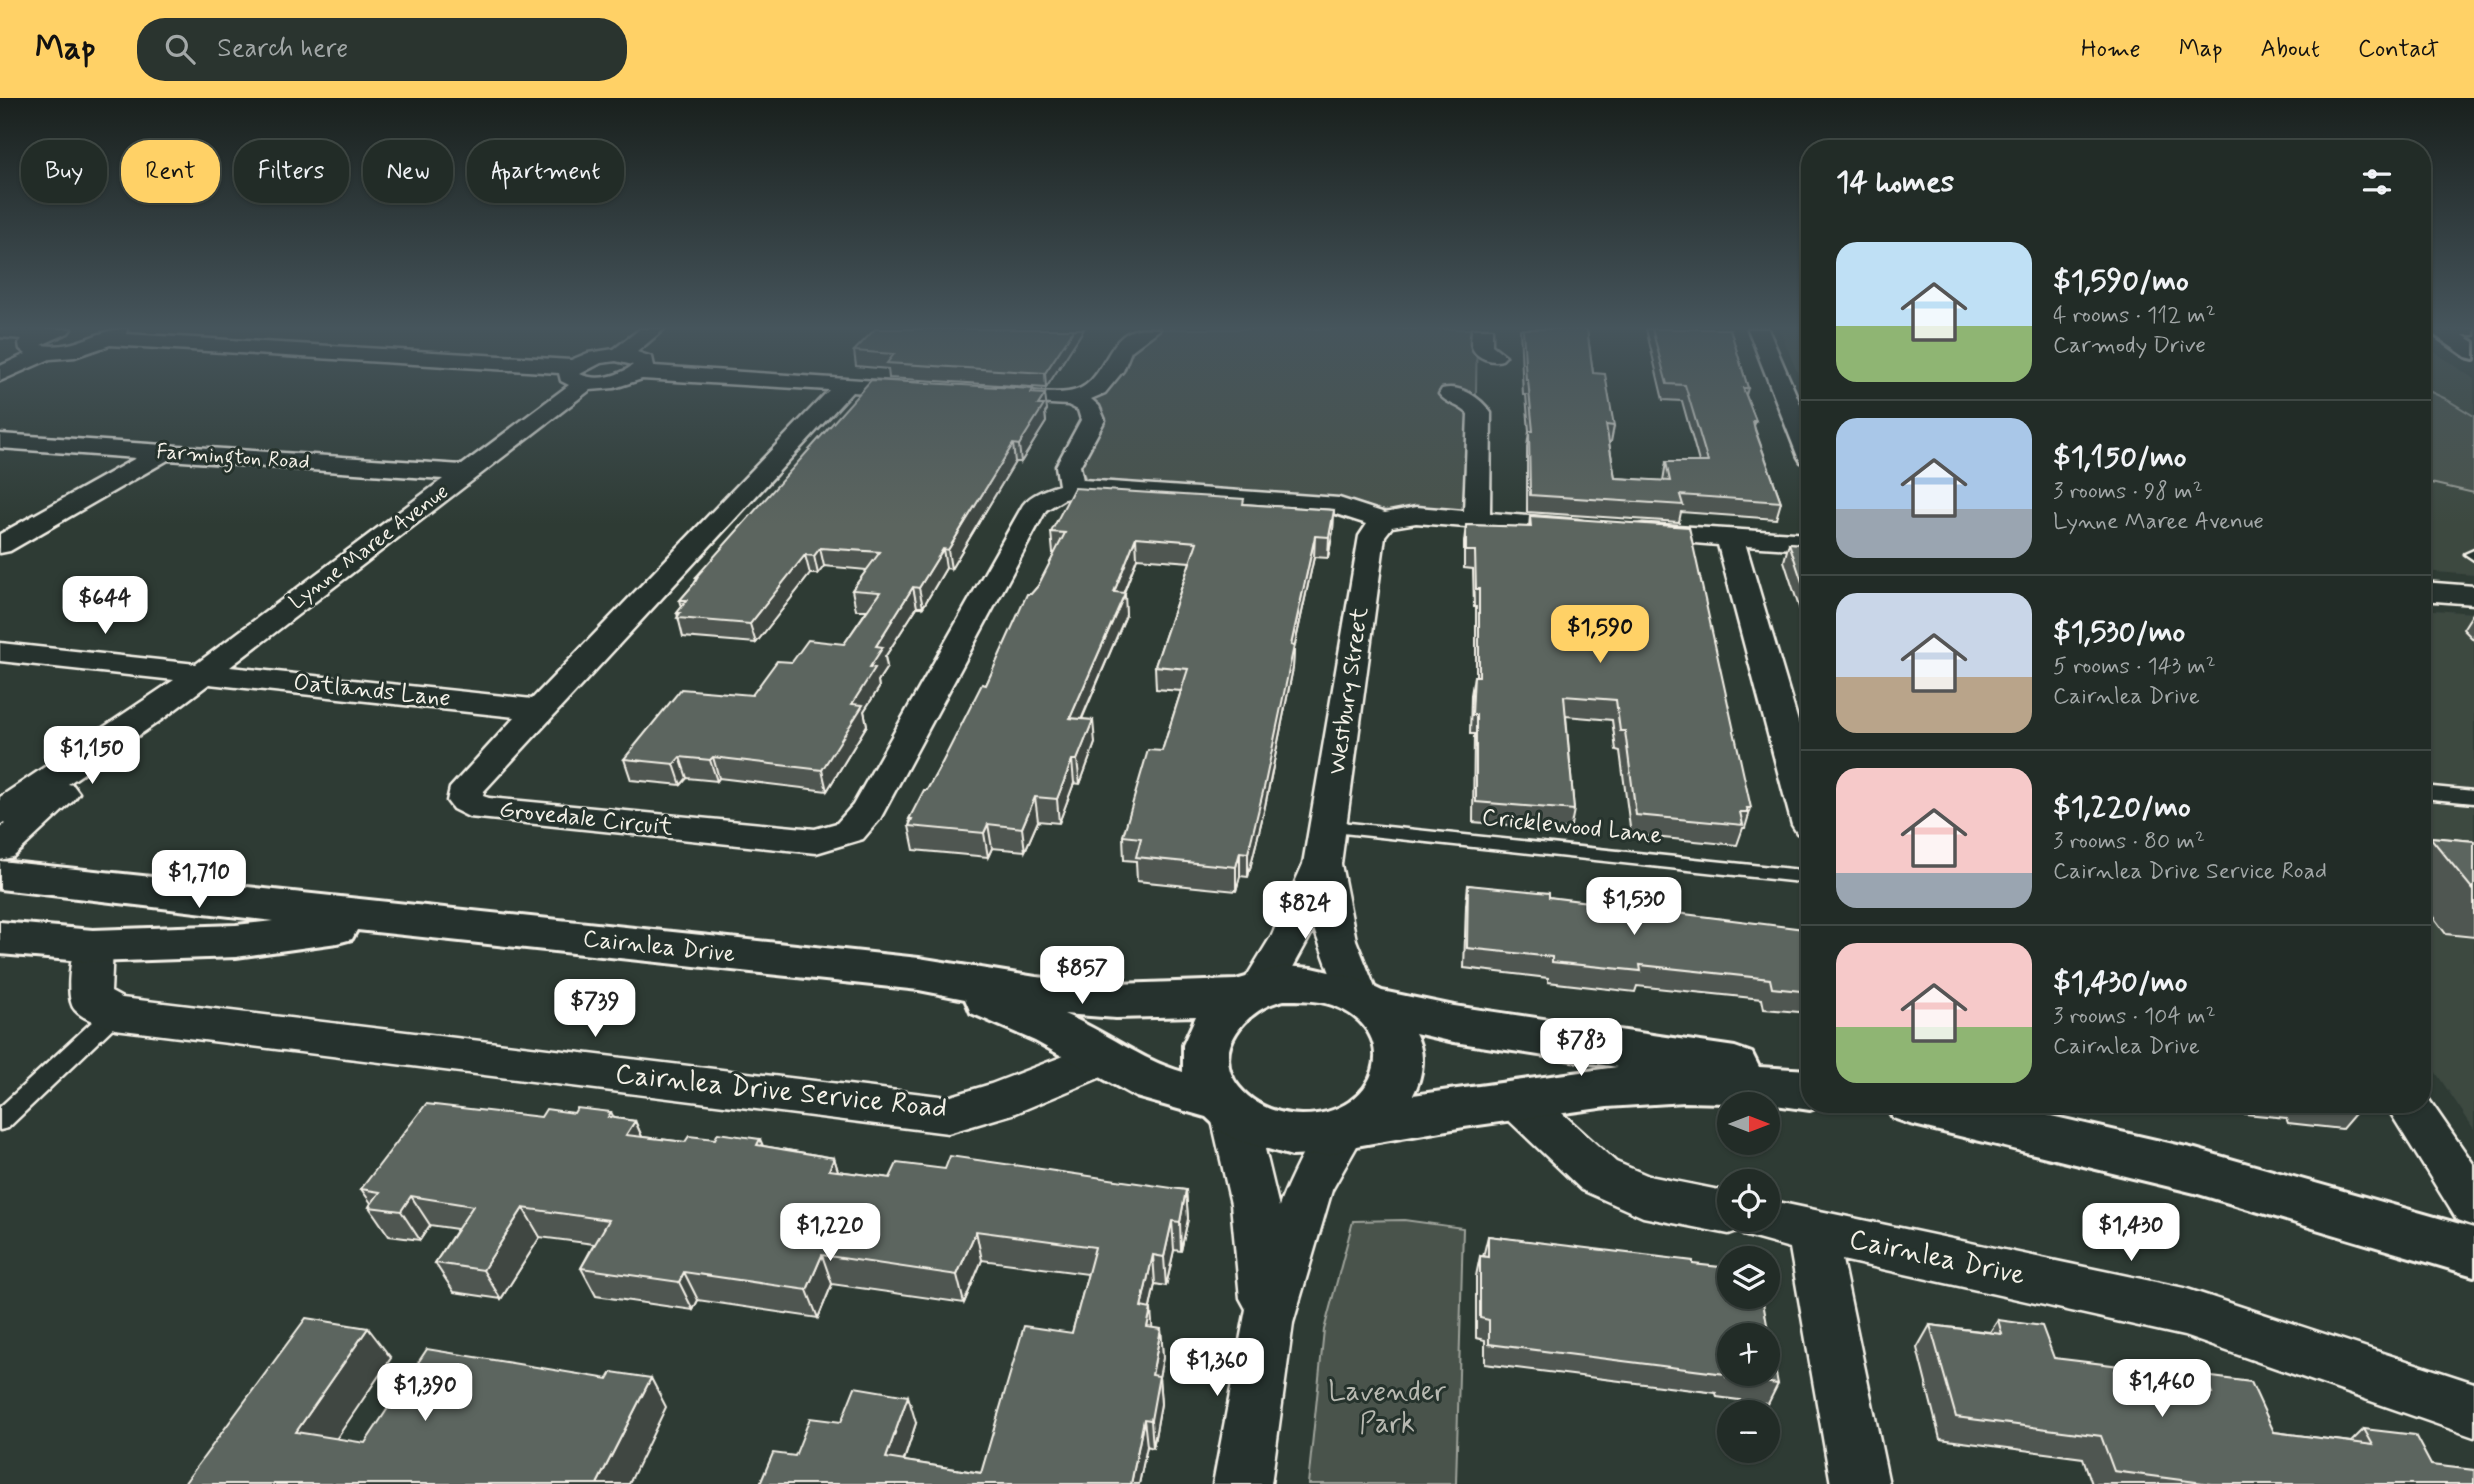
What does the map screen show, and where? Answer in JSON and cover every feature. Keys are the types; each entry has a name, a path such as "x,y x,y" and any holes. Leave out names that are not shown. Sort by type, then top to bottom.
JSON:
{"street":[{"name":"Lynne Maree Avenue","path":"0,813 153,711 205,672 466,473 558,394"},
{"name":"Grovedale Circuit","path":"838,394 467,788 465,801 482,809 816,841 850,831 867,811 1036,505 1055,494 1079,487"},
{"path":"990,394 1072,399 1088,406 1093,420 1069,466 1071,484 1079,487 1339,506 1383,522 1416,515 1596,529"},
{"path":"1072,399 1084,394"},
{"path":"1450,394 1470,402 1480,413 1477,521"},
{"path":"1784,394 1801,435"},
{"name":"Farmington Road","path":"0,441 466,473"},
{"path":"0,545 164,452"},
{"name":"Westbury Street","path":"1251,993 1291,938 1322,864 1372,536 1383,522"},
{"path":"1623,531 1801,542"},
{"path":"1730,538 1801,793"},
{"path":"2431,592 2474,595"},
{"name":"Oatlands Lane","path":"0,652 540,710"},
{"name":"Lynne Maree Avenue","path":"0,848 153,711"},
{"name":"Westbury Street","path":"1322,864 1336,940 1363,1001"},
{"name":"Cairnlea Drive","path":"0,875 398,920 919,974 1036,994 1116,1001 1251,993"},
{"name":"Cairnlea Drive","path":"0,938 93,946 236,941 398,920"},
{"path":"93,946 90,1000 115,1013"},
{"name":"Cairnlea Drive","path":"919,974 1052,1028 1102,1058 1153,1083 1227,1107"},
{"path":"1267,1323 1264,1249 1253,1188 1227,1107 1209,1079 1204,1056 1209,1033 1222,1013 1251,993 1284,983 1310,983 1335,988 1363,1001 1454,1024 1556,1041 1678,1055 1801,1079"},
{"path":"1242,1484 1267,1323 1310,1186 1349,1128 1378,1110 1394,1090 1399,1067 1397,1044 1386,1022 1363,1001"},
{"name":"Cairnlea Drive Service Road","path":"115,1013 948,1115 1000,1100 1102,1058"},
{"path":"1227,1107 1257,1126 1285,1135 1315,1136 1516,1099 1645,1084 1719,1083 1801,1089"},
{"path":"1516,1099 1599,1175 1643,1196 1717,1211"},
{"path":"1948,1113 2195,1171 2474,1252"},
{"path":"2413,1113 2474,1205"},
{"name":"Cairnlea Drive","path":"1780,1224 2184,1312 2474,1410"},
{"path":"1811,1230 1860,1484"}],"lane":[{"path":"2431,793 2474,797"},
{"name":"Cricklewood Lane","path":"1329,827 1801,876"},
{"path":"0,1121 115,1013"}],"shaded area":[{"path":"2431,394 2474,394 2474,575 2431,572"},
{"path":"2431,610 2474,613 2474,1129 2431,1065"}],"green space":[{"path":"1098,394 1476,394 1474,516 1378,510 1349,502 1088,482 1080,468 1103,421 1091,401"},
{"path":"2431,394 2444,398 2474,416 2474,493 2431,483"},
{"name":"Lavender Park","path":"1404,1220 1463,1228 1456,1484 1308,1484 1324,1330 1353,1221"}],"building":[{"path":"859,394 1045,394 1038,405 1044,405 1019,445 1013,444 948,550 943,549 919,588 913,587 876,646 883,647 870,667 875,668 852,704 863,705 822,770 713,757 710,760 680,757 674,764 624,759 681,689 752,695 777,661 792,662 808,640 844,644 880,592 852,590 880,552 820,548 814,556 805,555 750,624 677,618 680,613 677,613 687,600 680,600 694,584 696,577"},
{"path":"1529,394 1608,394 1614,426 1606,425 1615,478 1670,481 1666,462 1708,462 1688,394 1745,394 1756,421 1753,421 1755,430 1781,502 1680,495 1683,505 1530,495 1529,431 1533,431"},
{"path":"1074,488 1244,499 1243,504 1334,510 1329,537 1315,536 1264,788 1248,853 1240,852 1236,867 1136,857 1141,838 1123,836 1148,750 1162,751 1188,669 1155,666 1197,542 1136,537 1114,592 1125,593 1070,718 1093,720 1077,760 1072,760 1057,799 1035,797 1022,828 988,824 984,833 909,826 912,819 909,819 924,790 927,790 941,765 982,684 986,685 1027,594 1031,594 1038,586 1065,533 1051,532"},
{"path":"1530,516 1689,527 1751,808 1747,808 1748,812 1740,812 1743,825 1636,815 1625,731 1620,731 1616,700 1564,696 1574,810 1476,802 1476,715 1472,715 1474,676 1479,676 1479,589 1476,589 1475,551 1466,551 1466,525 1531,527"},
{"path":"1789,543 1801,544 1801,579"},
{"path":"2431,837 2474,841 2474,891 2431,838"},
{"path":"1468,885 1549,893 1549,897 1801,929 1801,991 1772,988 1770,979 1640,965 1641,971 1552,962 1552,957 1467,948"},
{"path":"426,1104 541,1117 546,1109 574,1113 577,1108 611,1112 608,1117 635,1121 626,1135 685,1142 689,1136 715,1139 718,1133 760,1139 757,1145 834,1158 829,1170 890,1178 897,1163 945,1169 950,1156 1186,1190 1180,1222 1172,1221 1164,1257 1153,1255 1141,1307 1151,1309 1147,1327 1161,1329 1152,1375 1159,1376 1151,1420 1144,1419 1131,1484 760,1484 773,1453 795,1456 810,1418 841,1422 855,1387 908,1396 886,1458 981,1473 1024,1326 1072,1333 1095,1247 976,1231 957,1275 822,1255 807,1290 684,1272 679,1282 581,1268 609,1220 523,1208 483,1270 435,1263 473,1206 411,1196 401,1211 369,1207 380,1192 361,1189"},
{"path":"1488,1236 1693,1261 1693,1264 1717,1267 1717,1309 1764,1309 1767,1323 1717,1323 1717,1373 1489,1344 1489,1320 1480,1318 1480,1256 1488,1257"},
{"path":"306,1318 368,1328 296,1432 365,1443 427,1349 608,1379 612,1372 651,1378 597,1484 184,1484"},
{"path":"1998,1320 2042,1326 2054,1358 2120,1366 2127,1382 2212,1393 2204,1376 2251,1382 2274,1432 2373,1445 2364,1429 2415,1435 2431,1465 2474,1470 2474,1484 2211,1484 2114,1471 2101,1436 1956,1417 1930,1325 2002,1334"}]}
